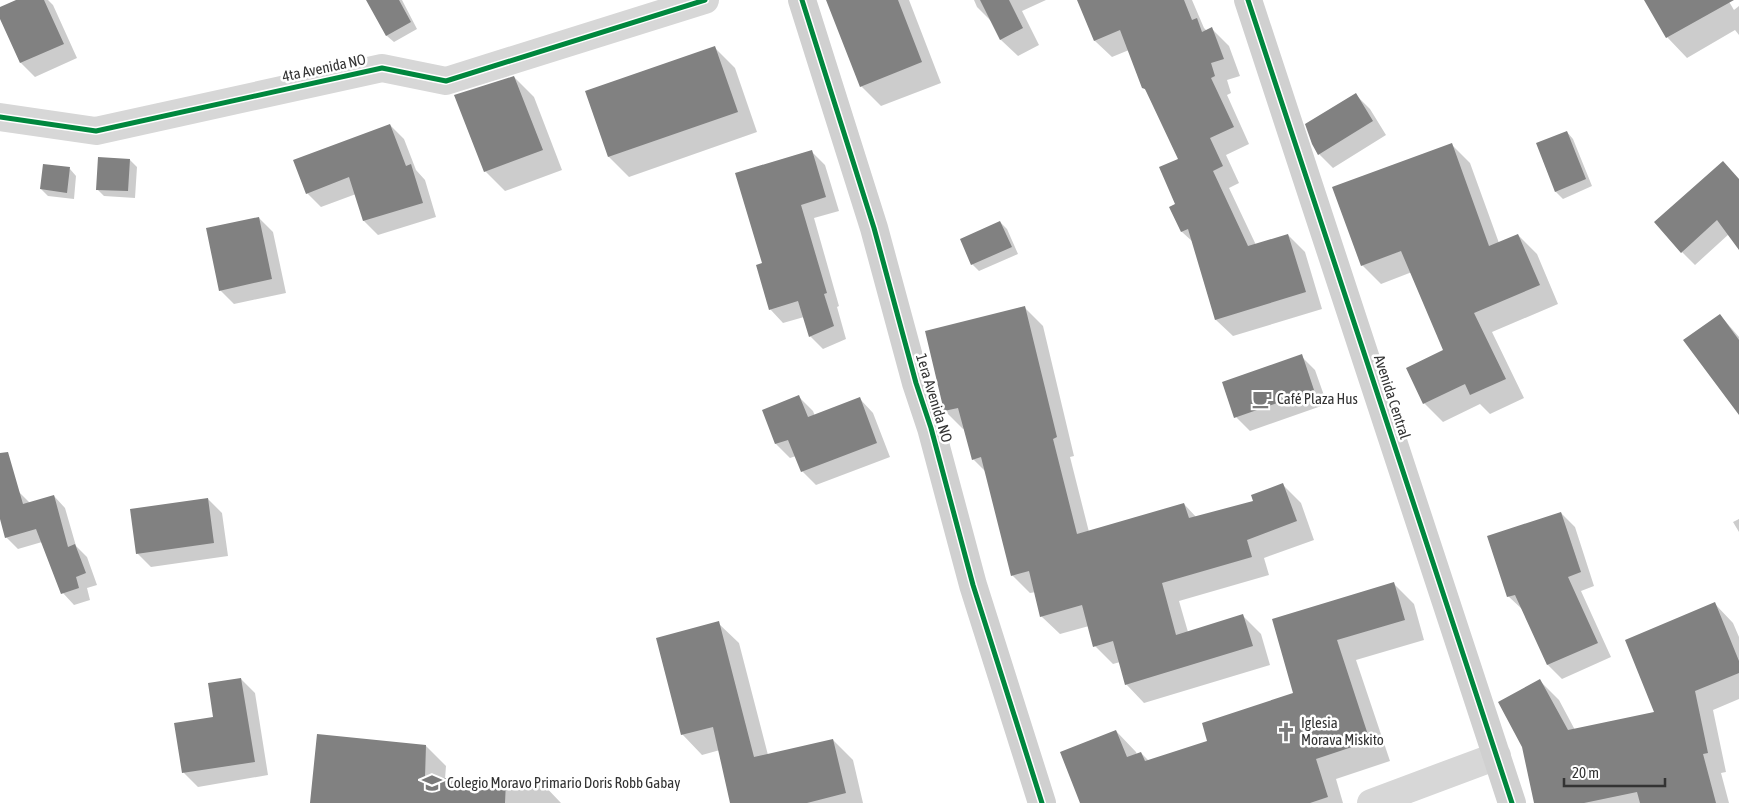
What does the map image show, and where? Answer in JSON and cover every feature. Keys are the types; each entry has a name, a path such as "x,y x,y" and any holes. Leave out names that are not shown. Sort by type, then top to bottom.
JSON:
{"street":[{"name":"4ta Avenida NO","path":"0,118 96,131 382,68 446,81 705,0"},
{"name":"1era Avenida NO","path":"802,0 874,228 973,585 1042,803"},
{"name":"Avenida Central","path":"1248,0 1512,803"},
{"path":"1371,803 1497,756"}],"building":[{"path":"16,0 44,0 64,44 20,63 0,19 0,7"},
{"path":"366,0 399,0 411,22 386,36"},
{"path":"826,0 898,0 922,62 860,87"},
{"path":"980,0 1009,0 1023,28 1000,40"},
{"path":"1077,0 1184,0 1192,20 1197,18 1202,32 1212,27 1224,59 1211,63 1215,76 1211,78 1234,127 1210,138 1223,166 1213,171 1248,246 1288,234 1306,292 1215,320 1188,229 1181,232 1169,207 1175,204 1159,167 1178,159 1145,89 1142,88 1120,30 1094,41"},
{"path":"1644,0 1734,0 1666,38"},
{"path":"715,46 738,112 608,157 585,91"},
{"path":"514,76 543,150 484,172 454,95"},
{"path":"1356,93 1373,121 1318,155 1305,124"},
{"path":"390,124 406,166 411,164 423,203 363,221 349,177 306,194 293,160"},
{"path":"1567,131 1586,179 1555,192 1536,143"},
{"path":"1452,143 1489,246 1518,234 1540,285 1474,313 1506,379 1470,395 1465,384 1423,404 1406,368 1443,350 1401,251 1361,266 1332,187"},
{"path":"812,150 826,197 801,205 827,293 824,294 834,326 809,337 798,301 769,310 756,265 762,263 735,173"},
{"path":"98,157 130,159 128,191 96,190"},
{"path":"1723,161 1739,179 1739,250 1717,220 1681,253 1654,222"},
{"path":"43,164 70,167 67,193 40,189"},
{"path":"259,217 272,279 219,291 206,228"},
{"path":"1000,221 1012,247 971,265 960,239"},
{"path":"1025,306 1057,437 1053,439 1077,534 1184,503 1189,518 1253,501 1251,495 1283,483 1297,521 1247,540 1252,557 1162,583 1176,635 1243,614 1253,646 1125,685 1113,641 1093,647 1082,605 1040,617 1029,571 1011,576 981,457 972,460 958,408 944,411 925,331"},
{"path":"1720,314 1739,340 1739,415 1683,340"},
{"path":"1302,354 1314,390 1234,418 1222,382"},
{"path":"799,395 808,417 860,397 877,443 801,472 788,440 775,444 762,410"},
{"path":"8,452 23,504 54,495 68,547 75,544 86,573 76,577 79,588 61,594 36,529 5,538 0,519 0,453"},
{"path":"208,498 214,543 136,554 130,509"},
{"path":"1561,512 1581,572 1568,577 1598,643 1547,665 1515,595 1507,597 1487,536"},
{"path":"1394,582 1405,620 1337,640 1370,741 1316,759 1328,797 1310,803 1080,803 1060,752 1116,730 1127,757 1141,752 1145,761 1207,741 1202,723 1293,693 1272,619"},
{"path":"1715,602 1739,661 1739,673 1695,691 1708,753 1703,754 1716,803 1640,803 1637,792 1584,803 1534,803 1522,747 1498,702 1540,679 1568,730 1654,712 1625,640"},
{"path":"719,621 754,757 833,739 846,793 807,803 730,803 713,727 681,735 656,638"},
{"path":"241,678 255,762 182,773 174,723 213,717 208,683"},
{"name":"Colegio Moravo Primario Doris Robb Gabay","path":"317,734 426,745 425,777 506,781 505,803 310,803"}],"cycle path":[{"path":"0,117 96,131 382,68 446,81 705,0"},
{"path":"802,0 874,228 973,585 1042,803"},
{"path":"1248,0 1512,803"}],"place":[{"name":"Café Plaza Hus","path":"1262,399"},
{"name":"Iglesia Morava Miskito","path":"1286,732"},
{"name":"Colegio Moravo Primario Doris Robb Gabay","path":"432,783"}]}
